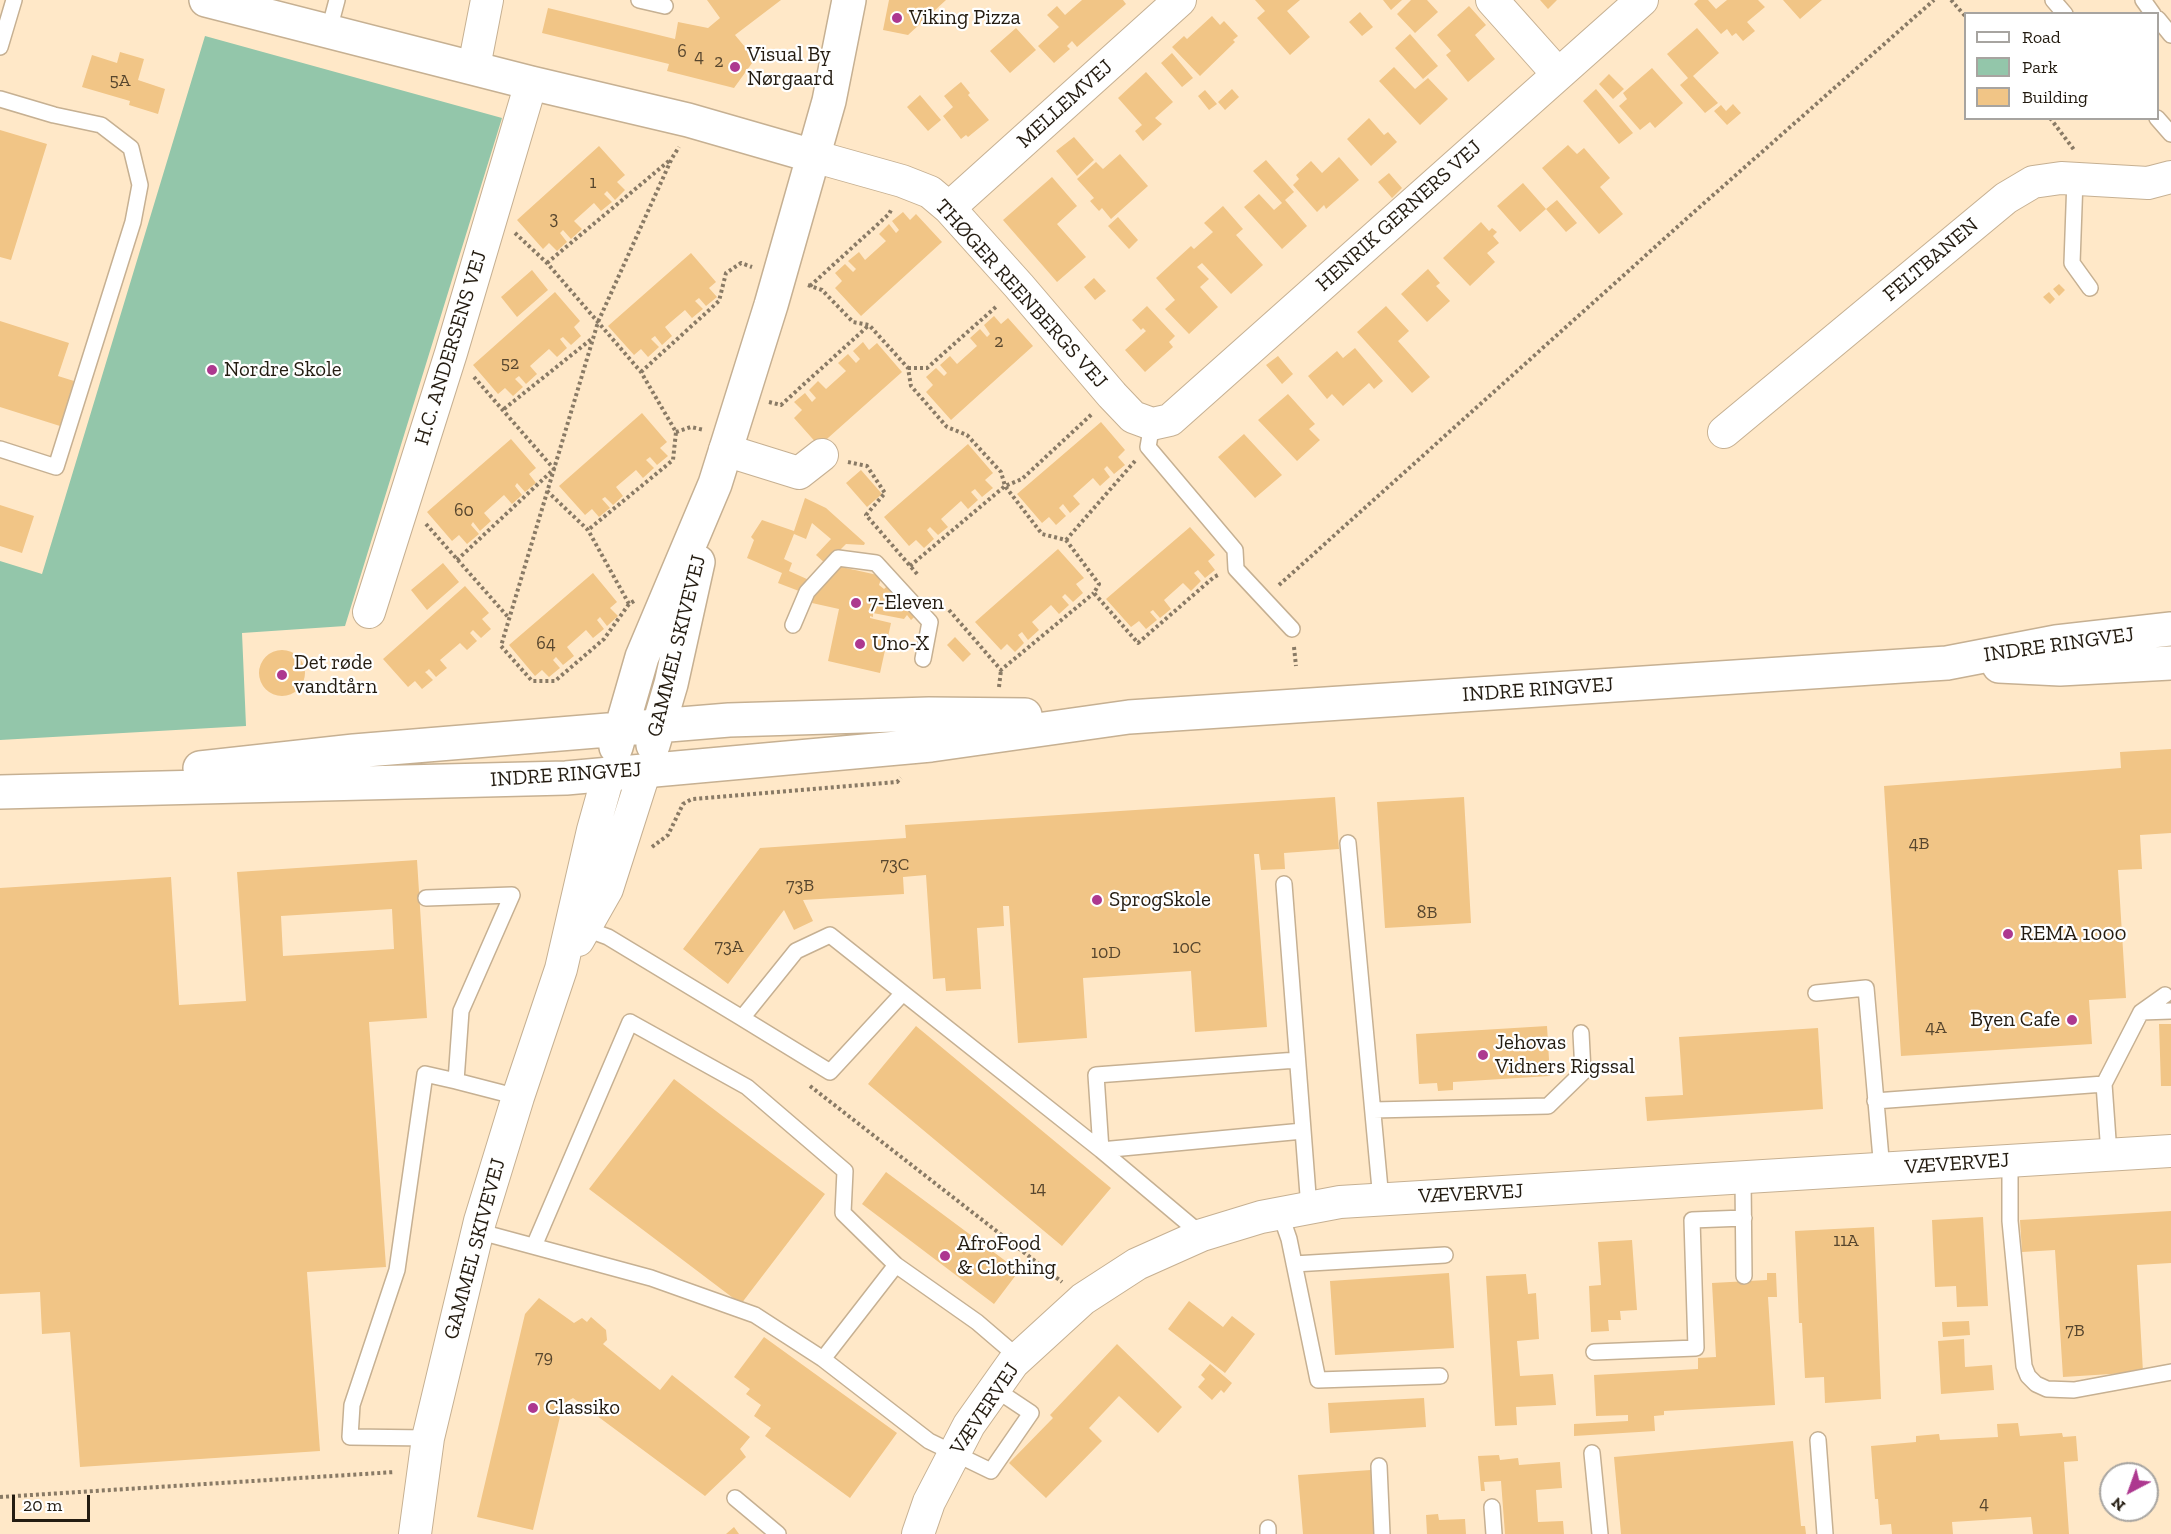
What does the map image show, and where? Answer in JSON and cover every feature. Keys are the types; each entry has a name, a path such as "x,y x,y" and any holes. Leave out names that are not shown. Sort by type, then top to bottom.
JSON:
{"main road":[{"path":"206,0 333,15 474,67 531,83 688,120 813,156"},
{"name":"GAMMEL SKIVEVEJ","path":"645,770 671,684 715,484 771,305 829,101 849,0"},
{"name":"GAMMEL SKIVEVEJ","path":"609,773 642,657 715,484"},
{"name":"INDRE RINGVEJ","path":"1947,663 2056,642 2171,629"},
{"name":"INDRE RINGVEJ","path":"0,792 537,779 931,745 1129,717 1947,663 2060,669 2171,663"},
{"name":"INDRE RINGVEJ","path":"0,792 354,751 729,720 929,714 1129,717"}],"street":[{"path":"474,67 487,0"},
{"name":"MELLEMVEJ","path":"950,208 1180,0"},
{"path":"1492,0 1558,74"},
{"name":"HENRIK GERNERS VEJ","path":"1150,436 1642,0"},
{"name":"H.C. ANDERSENS VEJ","path":"369,612 451,352 531,83"},
{"name":"THØGER REENBERGS VEJ","path":"813,156 902,181 930,192 950,208 1150,436"},
{"name":"FELTBANEN","path":"1724,432 2006,198 2033,182 2061,178 2148,183 2171,177"},
{"path":"725,450 799,473 822,455"},
{"name":"GAMMEL SKIVEVEJ","path":"578,926 607,888 645,770"},
{"name":"GAMMEL SKIVEVEJ","path":"415,1534 428,1438 477,1231 518,1097 561,969 578,926 593,830 609,773"},
{"name":"VÆVERVEJ","path":"918,1534 928,1502 969,1425 1019,1358 1083,1299 1137,1264 1202,1235 1261,1217 1340,1202 2171,1151"}],"lane":[{"path":"0,47 14,0"},
{"path":"639,0 665,6"},
{"path":"2053,0 2063,12"},
{"path":"2159,21 2171,35"},
{"path":"0,99 54,115 102,125 131,148 140,184 133,222 56,467 0,449"},
{"path":"2159,120 2171,134"},
{"path":"2075,179 2073,263 2090,288"},
{"path":"1150,436 1235,550 1236,569 1292,629"},
{"path":"793,625 807,592 838,558 876,563 930,622 923,659"},
{"path":"1348,843 1381,1200"},
{"path":"1284,884 1303,1131 1295,1211 1294,1264 1318,1380 1440,1376"},
{"path":"426,898 512,895 461,1011 456,1081"},
{"path":"578,926 608,937 831,1072 903,993"},
{"path":"742,1018 796,951 830,935 1101,1150 1202,1235"},
{"path":"1816,993 1866,988 1882,1170"},
{"path":"2109,1154 2104,1084 2141,1012 2165,995"},
{"path":"2141,1012 2171,1011"},
{"path":"534,1246 630,1022 747,1087 844,1171 843,1213 896,1265 977,1322 1019,1358"},
{"path":"1373,1110 1548,1106 1583,1072 1581,1033"},
{"path":"1101,1150 1096,1075 1297,1060"},
{"path":"428,1438 350,1437 352,1405 397,1270 425,1074 518,1097"},
{"path":"1875,1101 2104,1084"},
{"path":"1101,1150 1303,1131"},
{"path":"2010,1161 2010,1221 2024,1366 2028,1376 2036,1384 2047,1389 2074,1390 2171,1372"},
{"path":"1743,1178 1744,1276"},
{"path":"1593,1352 1696,1348 1692,1221 1744,1218"},
{"path":"477,1231 651,1278 755,1315 823,1359 929,1441 991,1471 1031,1413 995,1389"},
{"path":"1294,1264 1445,1255"},
{"path":"823,1359 896,1265"},
{"path":"1818,1440 1825,1534"},
{"path":"1592,1453 1600,1534"},
{"path":"1379,1466 1382,1534"},
{"path":"735,1498 778,1534"},
{"path":"1492,1507 1494,1534"}],"path":[{"path":"1264,598 1934,0"},
{"path":"1951,0 1964,16"},
{"path":"547,263 672,158 679,149 688,120"},
{"path":"663,605 638,598 629,604 604,639 555,681 532,681 501,646 598,322 672,158"},
{"path":"810,286 889,214 902,181"},
{"path":"493,211 547,263 640,372 676,432 673,460 588,530"},
{"path":"640,372 719,301 726,273 741,263 761,269"},
{"path":"802,283 822,290 853,322 869,325 908,368 911,386 948,428 967,435 1001,472 1005,486 1042,534 1066,540 1099,584 1094,593 1001,670 948,609"},
{"path":"908,368 927,368 1020,286"},
{"path":"743,396 781,405 869,325"},
{"path":"504,409 594,337"},
{"path":"451,352 504,409 554,469"},
{"path":"910,566 1005,486 1022,479 1112,395"},
{"path":"1066,540 1150,436"},
{"path":"822,455 867,466 885,493 866,515 926,584"},
{"path":"458,560 554,469"},
{"path":"547,491 588,530 629,604"},
{"path":"404,499 509,618"},
{"path":"1094,593 1138,643 1214,576 1236,569"},
{"path":"649,850 668,835 680,808 686,801 897,782 931,745"},
{"path":"809,1086 1083,1299"},
{"path":"0,1497 402,1472 423,1477"}],"green space":[{"name":"Nordre Skole","path":"205,36 502,118 345,626 242,633 246,726 0,740 0,561 42,574"}],"building":[{"path":"707,0 781,0 735,35 755,59 734,88 667,71 669,64 542,33 548,8 675,39 678,22 708,28 720,18"},
{"path":"889,0 946,0 908,35 883,30"},
{"path":"1082,0 1123,0 1126,4 1077,47 1072,41 1067,46 1070,49 1054,63 1038,46 1059,27 1047,15 1057,6 1065,15"},
{"path":"1255,0 1300,0 1287,11 1310,37 1290,55 1257,18 1265,11"},
{"path":"1383,0 1402,0 1391,10"},
{"path":"1411,0 1427,0 1438,12 1415,33 1397,14"},
{"path":"1540,0 1557,0 1548,9"},
{"path":"1698,0 1708,0 1716,9 1727,0 1758,0 1765,7 1747,22 1755,31 1743,41 1736,33 1732,36 1727,29 1721,34 1694,4"},
{"path":"1783,0 1822,0 1800,19"},
{"path":"1469,6 1486,25 1475,35 1495,59 1468,82 1446,55 1451,51 1437,35"},
{"path":"1360,12 1373,27 1362,36 1349,22"},
{"path":"1212,16 1220,25 1224,21 1238,36 1233,40 1235,42 1200,76 1172,47 1184,36 1187,39"},
{"path":"1016,28 1036,50 1010,73 990,51"},
{"path":"1697,28 1719,53 1693,76 1718,103 1705,113 1680,85 1688,78 1667,54"},
{"path":"1410,34 1438,66 1423,79 1395,48"},
{"path":"120,52 144,59 138,80 165,89 158,114 129,105 130,101 82,87 92,55 117,63"},
{"path":"1172,53 1193,78 1182,87 1161,63"},
{"path":"1394,67 1415,89 1428,78 1448,99 1420,125 1379,81"},
{"path":"1652,68 1683,103 1655,128 1650,122 1640,130 1619,106 1627,99 1623,93"},
{"path":"1146,72 1173,102 1155,118 1162,124 1143,141 1135,131 1142,125 1118,98"},
{"path":"1609,74 1624,89 1613,99 1599,84"},
{"path":"961,82 970,93 968,95 989,120 968,137 966,135 961,139 943,116 953,107 944,96"},
{"path":"1232,89 1239,97 1225,110 1218,102"},
{"path":"1596,89 1633,133 1619,144 1583,101"},
{"path":"1205,90 1217,104 1209,110 1198,96"},
{"path":"920,95 941,120 928,131 907,107"},
{"path":"1733,104 1741,113 1727,125 1714,111 1721,105 1726,111"},
{"path":"1369,118 1384,135 1388,132 1397,142 1371,166 1347,139"},
{"path":"0,130 47,144 11,260 0,257"},
{"path":"1074,137 1094,160 1077,176 1056,151"},
{"path":"1568,145 1577,154 1584,148 1610,178 1600,187 1623,214 1599,234 1542,168"},
{"path":"599,146 625,175 617,182 625,190 615,200 607,191 604,194 612,202 601,211 594,203 574,221 582,229 571,239 563,230 560,233 567,242 557,251 549,243 543,249 517,220"},
{"path":"1120,154 1148,186 1111,219 1102,208 1099,211 1090,201 1094,198 1077,179 1096,162 1103,169"},
{"path":"1339,157 1359,180 1326,209 1324,205 1317,212 1293,185 1299,179 1296,175 1311,161 1322,173"},
{"path":"1266,160 1294,192 1285,200 1307,226 1282,249 1244,207 1259,194 1274,210 1282,203 1253,171"},
{"path":"1389,173 1402,188 1392,198 1378,182"},
{"path":"1052,177 1077,206 1057,224 1086,257 1057,282 1003,220"},
{"path":"1523,183 1546,209 1520,232 1497,206"},
{"path":"1557,200 1577,223 1566,232 1546,209"},
{"path":"1223,206 1243,229 1236,235 1263,265 1231,294 1202,263 1197,267 1209,279 1200,287 1218,307 1189,334 1165,309 1175,300 1156,278 1191,246 1194,249 1213,232 1204,223"},
{"path":"903,212 910,220 916,214 942,242 861,316 835,288 842,281 835,273 845,264 853,272 856,269 848,261 859,252 865,260 886,241 879,234 889,224 896,233 899,230 892,221"},
{"path":"1118,217 1138,240 1129,249 1108,226"},
{"path":"1481,222 1489,231 1492,228 1497,232 1493,236 1499,243 1487,253 1495,262 1470,286 1443,258"},
{"path":"691,253 716,282 709,288 717,297 706,306 699,298 695,301 703,309 692,318 685,310 665,327 672,336 662,345 655,336 651,339 659,347 648,357 641,349 634,355 608,326"},
{"path":"1428,269 1440,283 1436,286 1450,301 1427,322 1401,294"},
{"path":"532,270 548,290 517,317 501,297"},
{"path":"1094,278 1106,291 1095,300 1084,287"},
{"path":"2059,284 2065,290 2059,296 2053,289"},
{"path":"555,292 580,321 574,327 581,336 571,345 563,337 560,339 567,348 557,357 549,349 530,366 537,374 526,384 519,376 515,379 523,387 513,396 505,388 498,394 473,365"},
{"path":"2049,292 2055,299 2050,304 2043,297"},
{"path":"1147,306 1175,336 1169,342 1173,347 1145,372 1125,350 1146,331 1143,328 1141,330 1132,320"},
{"path":"1386,306 1409,331 1398,341 1430,377 1412,393 1357,332"},
{"path":"994,316 1001,324 1008,318 1033,346 951,420 926,392 933,385 926,377 936,368 944,376 947,373 940,365 950,356 957,364 977,346 970,338 980,329 987,337 990,334 984,325"},
{"path":"0,321 69,343 58,376 74,381 60,426 0,407"},
{"path":"863,342 869,350 877,343 902,372 819,446 794,418 802,410 794,402 805,393 812,402 816,398 809,390 818,381 826,389 846,371 838,363 848,354 856,363 860,359 853,351"},
{"path":"1355,348 1383,381 1374,389 1369,383 1343,406 1332,394 1327,399 1308,376 1337,351 1343,358"},
{"path":"1278,356 1293,374 1282,384 1266,365"},
{"path":"1288,394 1315,424 1309,429 1320,440 1297,461 1258,420"},
{"path":"642,413 667,442 660,448 668,456 657,465 650,457 646,460 654,468 643,478 636,470 616,487 623,496 613,505 605,497 602,499 610,508 599,517 592,509 585,515 559,486"},
{"path":"1101,422 1125,450 1118,457 1125,465 1114,474 1107,466 1104,469 1110,477 1100,486 1093,478 1073,496 1080,504 1070,513 1063,504 1059,508 1066,516 1056,525 1049,517 1042,523 1017,494"},
{"path":"1244,434 1282,475 1255,498 1218,457"},
{"path":"511,439 536,468 529,474 536,483 525,492 517,483 515,486 522,495 512,504 504,495 484,513 491,521 480,531 473,522 471,525 479,534 467,544 459,535 452,541 427,512"},
{"path":"968,444 993,473 985,480 993,488 982,497 975,489 971,492 978,500 968,509 961,501 941,519 948,527 938,535 930,527 927,530 934,539 924,548 916,540 909,546 884,517"},
{"path":"861,470 882,494 867,507 846,483"},
{"path":"805,498 826,508 865,543 864,545 846,544 826,564 816,555 831,539 812,523 806,539 794,534 784,559 792,563 789,571 809,580 799,591 778,583 782,573 747,558 754,540 751,537 762,520 794,531"},
{"path":"0,505 34,516 22,553 0,546"},
{"path":"1190,527 1215,555 1208,561 1215,570 1205,578 1198,570 1194,573 1201,581 1191,591 1183,583 1164,600 1171,609 1160,618 1153,610 1150,612 1157,620 1146,629 1139,621 1131,627 1106,599"},
{"path":"1058,549 1084,578 1076,584 1083,593 1073,602 1065,594 1062,597 1069,605 1059,614 1051,605 1032,622 1039,630 1028,640 1022,632 1018,635 1024,643 1015,652 1007,644 1001,650 975,622"},
{"path":"443,563 459,582 427,610 411,590"},
{"path":"837,566 882,576 879,585 884,589 897,577 925,607 911,620 907,615 904,619 873,613 873,617 870,616 870,618 891,623 880,673 828,661 839,609 812,603 816,588"},
{"path":"593,573 617,602 610,608 618,616 607,626 600,617 597,620 604,629 593,638 586,630 567,647 574,656 563,665 556,657 553,660 560,668 549,677 542,670 535,676 509,645"},
{"path":"465,586 489,613 482,619 491,629 481,638 473,630 470,633 477,641 467,650 460,643 440,660 447,668 436,677 429,669 425,672 433,680 422,689 415,681 408,687 383,659"},
{"path":"955,637 971,654 963,662 947,645"},
{"name":"Det røde vandtårn","path":"282,650 291,651 299,656 304,664 304,682 299,690 291,695 282,696 273,695 265,690 260,682 259,673 260,664 265,656 273,651"},
{"name":"REMA 1000","path":"2171,749 2171,833 2140,835 2142,869 2118,870 2126,998 2089,1000 2092,1044 1901,1056 1884,786 2121,768 2120,752"},
{"path":"1335,797 1339,849 1284,853 1285,869 1261,870 1259,854 1254,854 1267,1027 1195,1032 1191,971 1083,978 1087,1038 1018,1043 1009,906 1003,906 1004,926 977,928 981,989 946,991 945,978 933,979 926,875 903,877 904,894 803,900 813,921 794,930 784,910 728,984 683,949 760,848 906,838 905,825"},
{"path":"1464,797 1471,923 1385,928 1377,802"},
{"path":"417,860 427,1018 369,1022 386,1267 307,1272 320,1451 80,1467 70,1332 42,1334 40,1292 0,1294 0,888 171,877 179,1005 246,1001 237,872","holes":["392,909 394,949 283,956 281,916"]},
{"path":"2159,1024 2171,1024 2171,1086 2161,1086"},
{"path":"916,1026 1111,1188 1062,1246 868,1084"},
{"name":"Jehovas Vidners Rigssal","path":"1547,1026 1550,1076 1453,1082 1453,1090 1438,1091 1437,1083 1419,1084 1416,1034"},
{"path":"1818,1028 1823,1109 1647,1121 1645,1097 1683,1095 1679,1037"},
{"path":"674,1079 825,1194 741,1304 589,1189"},
{"path":"886,1172 1019,1271 994,1304 862,1204"},
{"path":"2171,1211 2171,1263 2137,1265 2143,1372 2063,1377 2055,1250 2022,1252 2020,1220"},
{"path":"1983,1217 1988,1306 1957,1307 1956,1286 1935,1287 1932,1220"},
{"path":"1874,1227 1881,1399 1825,1403 1824,1377 1805,1378 1802,1323 1799,1323 1795,1231"},
{"path":"1632,1240 1637,1310 1620,1311 1621,1320 1608,1320 1609,1331 1591,1332 1589,1286 1601,1285 1598,1242"},
{"path":"1449,1273 1454,1348 1335,1355 1330,1281"},
{"path":"1767,1273 1776,1273 1777,1297 1768,1297 1775,1405 1664,1411 1664,1415 1654,1416 1655,1431 1574,1436 1574,1424 1628,1421 1628,1415 1596,1416 1594,1375 1698,1369 1698,1358 1716,1357 1712,1283 1767,1280"},
{"path":"1526,1274 1528,1294 1536,1293 1539,1339 1517,1341 1520,1376 1553,1374 1556,1405 1516,1407 1517,1425 1495,1426 1486,1276"},
{"path":"539,1298 574,1323 582,1318 587,1322 591,1317 606,1330 607,1340 603,1344 660,1390 672,1375 750,1437 740,1449 746,1457 705,1496 573,1398 563,1404 533,1530 477,1517 525,1314"},
{"path":"1189,1301 1223,1327 1232,1316 1255,1334 1225,1373 1168,1329"},
{"path":"1969,1321 1970,1335 1943,1337 1942,1322"},
{"path":"764,1337 897,1433 850,1498 765,1436 771,1428 754,1416 761,1405 746,1394 750,1389 734,1377"},
{"path":"1964,1339 1965,1367 1992,1365 1994,1390 1941,1394 1938,1341"},
{"path":"1117,1344 1182,1407 1158,1433 1119,1396 1089,1428 1102,1441 1046,1498 1009,1463 1053,1418 1050,1415"},
{"path":"1210,1364 1232,1383 1224,1393 1221,1390 1212,1400 1198,1387 1205,1379 1201,1375"},
{"path":"1424,1398 1426,1427 1330,1433 1328,1403"},
{"path":"2018,1423 2020,1436 2062,1433 2063,1437 2076,1436 2078,1461 2064,1462 2069,1534 2033,1534 2031,1517 1952,1522 1953,1534 1892,1534 1891,1524 1880,1525 1878,1499 1875,1499 1871,1446 1916,1442 1916,1436 1939,1434 1940,1440 1998,1437 1997,1424"},
{"path":"1793,1441 1801,1526 1805,1526 1806,1534 1621,1534 1614,1457"},
{"path":"1499,1455 1500,1460 1518,1458 1519,1465 1560,1462 1562,1488 1536,1490 1538,1522 1563,1521 1564,1534 1505,1534 1501,1481 1484,1482 1485,1491 1481,1491 1478,1456"},
{"path":"1371,1470 1376,1534 1303,1534 1298,1475"},
{"path":"1438,1514 1439,1520 1465,1519 1466,1534 1427,1534 1426,1515"},
{"path":"734,1527 739,1534 726,1534"}],"place":[{"name":"Viking Pizza","path":"897,18"},
{"name":"Visual By Nørgaard","path":"735,67"},
{"name":"Nordre Skole","path":"212,370"},
{"name":"7-Eleven","path":"856,603"},
{"name":"Uno-X","path":"860,644"},
{"name":"Det røde vandtårn","path":"282,675"},
{"name":"SprogSkole","path":"1097,900"},
{"name":"REMA 1000","path":"2008,934"},
{"name":"Byen Cafe","path":"2072,1020"},
{"name":"Jehovas Vidners Rigssal","path":"1483,1055"},
{"name":"AfroFood & Clothing","path":"945,1256"},
{"name":"Classiko","path":"533,1408"}]}
